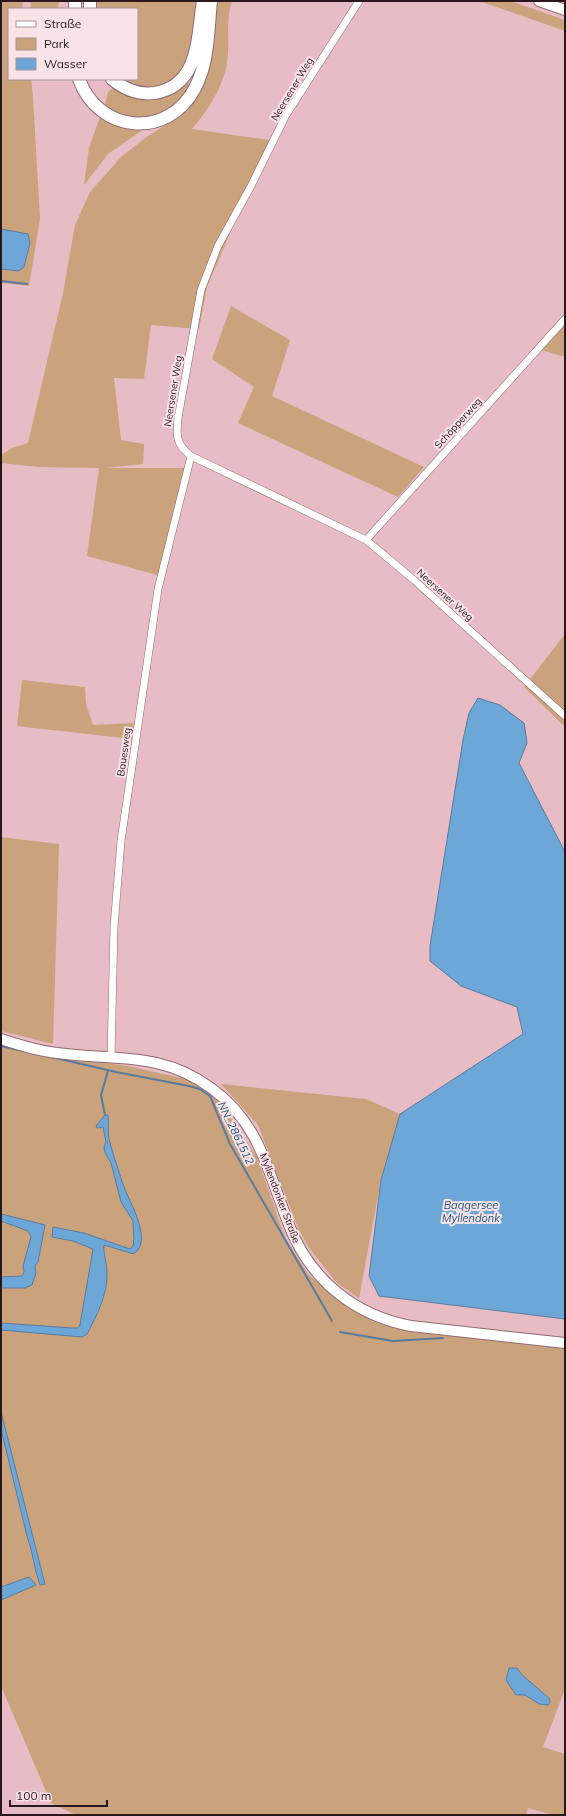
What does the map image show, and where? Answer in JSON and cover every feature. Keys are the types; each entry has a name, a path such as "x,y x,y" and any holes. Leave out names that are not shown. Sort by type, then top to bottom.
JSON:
{"highway":[{"path":"80,82 89,98 99,110 125,122 151,122 160,120 174,112 190,96 201,73 211,1"},
{"path":"113,80 124,88 137,93 162,91 175,85 191,67 197,46 201,4"}],"street":[{"name":"Neersener Weg","path":"359,1 286,115 251,186 218,246 201,290 176,436 183,450 191,456 366,540 414,580 565,716"},
{"path":"539,1 565,10"},
{"name":"Schöpperweg","path":"366,540 565,319"},
{"name":"Bauesweg","path":"111,1056 114,927 121,841 158,589 191,456"},
{"name":"Myllendonker Straße","path":"1,1039 56,1053 111,1056 150,1061 185,1072 210,1087 234,1108 253,1133 262,1151 289,1226 302,1253 327,1284 339,1295 359,1309 388,1321 411,1326 565,1343"}],"green space":[{"path":"1,1 22,1 23,8 8,8 8,80 31,80 40,219 29,286 1,283"},
{"path":"30,1 59,1 58,8 31,8"},
{"path":"96,1 196,1 197,7 190,55 179,75 160,87 135,88 120,80 138,80 138,8 96,8"},
{"path":"216,1 232,1 228,21 227,63 221,84 216,94 192,129 276,141 238,215 207,287 199,329 151,325 144,379 114,378 121,440 144,444 143,464 105,468 185,468 158,575 87,556 99,468 39,467 1,463 1,455 12,448 28,443 63,293 75,225 90,192 122,156 148,136 177,118 195,99 208,73"},
{"path":"479,1 510,1 565,20 565,31"},
{"path":"187,83 191,85 177,103 171,108 154,115 136,117 119,114 105,104 108,92 113,88 175,89"},
{"path":"100,117 119,127 141,131 108,154 84,185 89,148"},
{"path":"231,306 290,340 272,396 424,467 398,497 238,423 254,387 212,359"},
{"path":"565,324 565,357 542,350"},
{"path":"565,634 565,727 524,687"},
{"path":"22,680 85,687 86,704 93,725 134,723 132,739 17,726"},
{"path":"1,837 59,844 53,1044 1,1031"},
{"path":"1,1047 59,1057 128,1066 190,1080 220,1102 257,1157 285,1238 308,1274 339,1301 374,1322 412,1332 565,1347 565,1689 543,1747 565,1754 565,1815 554,1815 528,1808 526,1815 76,1815 51,1803 1,1686"},
{"path":"221,1084 366,1099 400,1114 381,1180 359,1298 337,1283 309,1248 298,1228 258,1125"}],"water":[{"path":"1,229 28,234 30,243 24,267 18,271 1,269"},
{"name":"Baggersee Myllendonk","path":"478,698 500,705 524,723 527,743 519,763 565,852 565,1319 379,1296 369,1276 381,1180 400,1114 523,1034 517,1007 461,986 430,961 430,946 463,740 469,713"},
{"path":"105,1115 108,1115 109,1140 124,1187 135,1212 141,1231 139,1248 134,1254 104,1245 107,1272 106,1288 101,1304 87,1334 82,1337 1,1330 1,1323 72,1328 78,1328 80,1325 93,1249 73,1241 52,1237 53,1227 84,1233 130,1249 133,1246 133,1221 121,1202 111,1163 105,1153 104,1147 106,1142 103,1127 97,1128 96,1126"},
{"path":"1,1214 45,1225 38,1262 35,1266 36,1273 32,1285 25,1288 1,1288 1,1277 22,1276 24,1272 23,1266 31,1237 28,1231 1,1221"},
{"path":"1,1412 45,1584 40,1585 36,1573 1,1429"},
{"path":"29,1577 36,1585 1,1600 1,1587"},
{"path":"509,1668 517,1668 523,1676 549,1698 550,1702 548,1705 539,1704 525,1695 516,1695 506,1680"}],"waterway":[{"path":"1,281 27,284"},
{"name":"NN_2861512","path":"1,1046 23,1051"},
{"name":"NN_2861512","path":"47,1056 116,1072 189,1086 200,1089 210,1096 230,1144 332,1321"},
{"path":"105,1115 101,1095 108,1071"},
{"name":"NN_2861512","path":"340,1332 393,1341 443,1338"}]}
